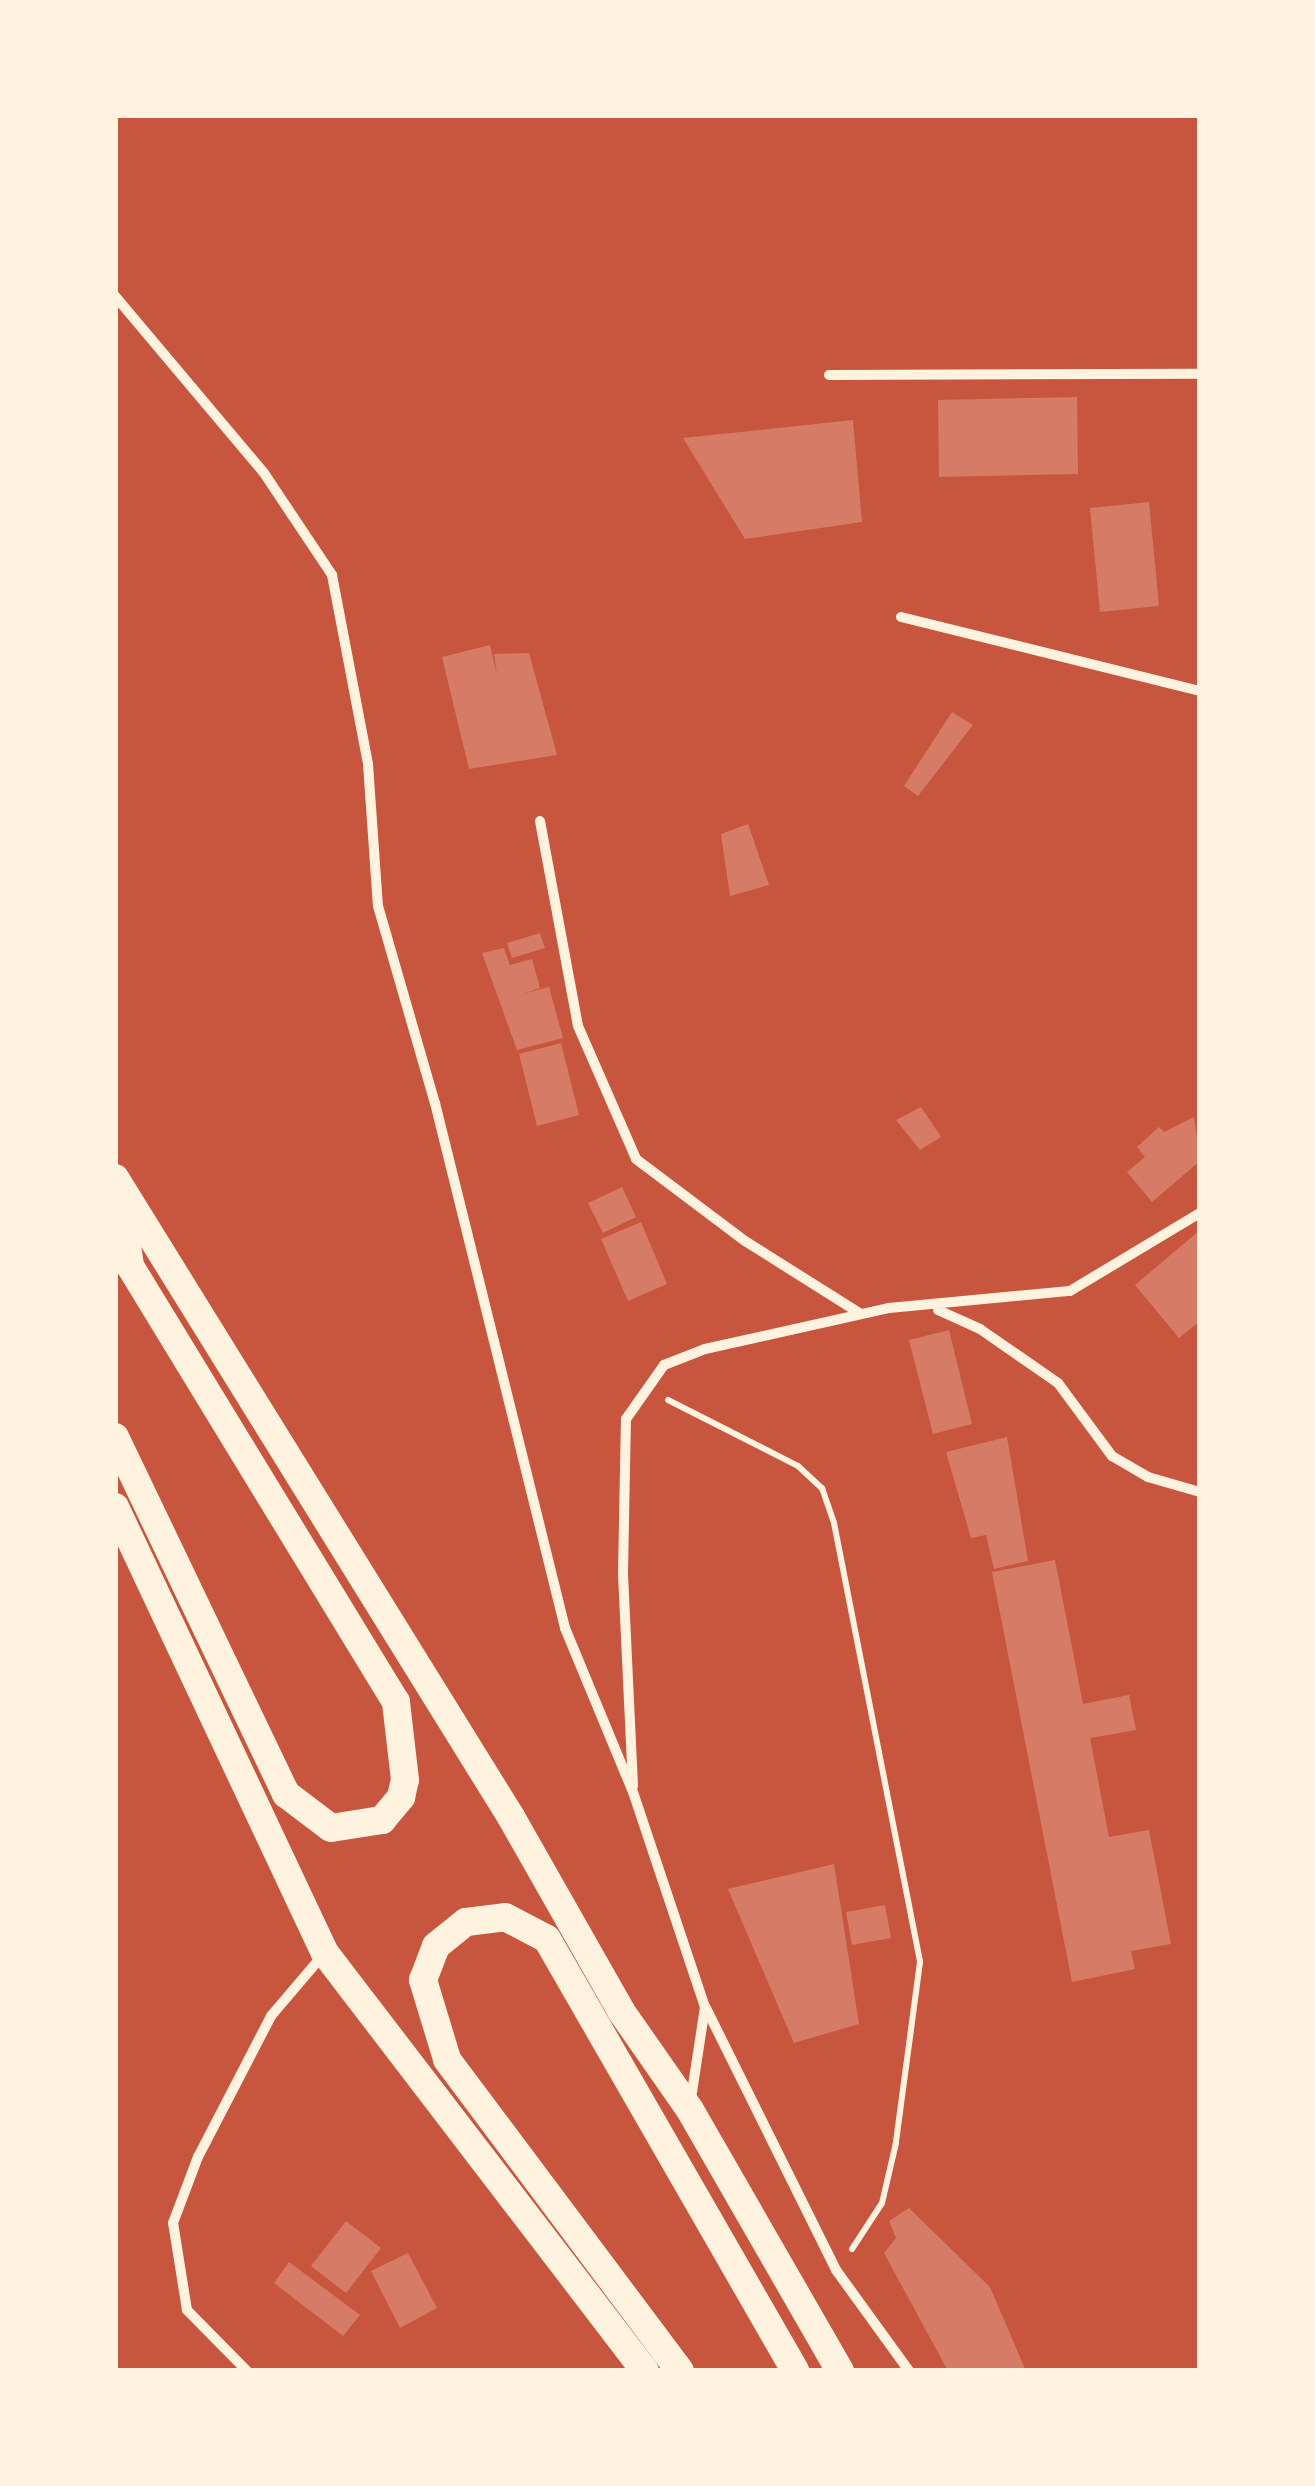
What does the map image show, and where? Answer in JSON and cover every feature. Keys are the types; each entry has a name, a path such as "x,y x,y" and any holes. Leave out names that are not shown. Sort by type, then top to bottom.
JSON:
{"highway":[{"path":"115,1437 286,1794 330,1828 382,1820 401,1797 405,1780 396,1702 130,1266 116,1180"},
{"path":"116,1180 511,1817 622,2011 690,2110 840,2371"},
{"path":"115,1507 325,1953 645,2371"},
{"path":"680,2371 448,2059 423,1980 436,1946 466,1922 505,1916 547,1939 795,2371"}],"street":[{"path":"115,296 264,472 332,575 368,764 378,906 440,1122 565,1628 633,1792 706,2007 836,2270 909,2371"},
{"path":"830,375 1200,374"},
{"path":"901,617 1200,692"},
{"path":"540,821 578,1026 636,1159 745,1241 861,1314"},
{"path":"633,1792 623,1573 626,1419 676,1357 861,1314 1070,1291 1200,1213"},
{"path":"924,1308 949,1312 1058,1383 1112,1456 1148,1477 1200,1492"},
{"path":"248,2371 187,2310 173,2223 198,2157 271,2016 325,1953"},
{"path":"690,2110 706,2007"}],"path":[{"path":"658,1376 670,1403 798,1466 822,1488 882,1790 906,1882 920,1962 902,2117 882,2204 836,2270"}],"building":[{"path":"1077,397 1078,474 939,477 938,400"},
{"path":"853,420 862,522 745,539 683,438"},
{"path":"1149,502 1159,606 1100,612 1090,508"},
{"path":"490,645 497,675 494,654 529,653 557,755 469,769 442,657"},
{"path":"952,712 973,725 918,796 904,786"},
{"path":"748,824 769,885 730,896 721,834"},
{"path":"540,933 545,948 512,958 507,943"},
{"path":"504,948 510,965 532,959 540,988 522,994 549,987 563,1038 517,1050 482,953"},
{"path":"561,1043 579,1115 537,1126 519,1054"},
{"path":"921,1107 941,1137 920,1150 896,1120"},
{"path":"1194,1117 1200,1161 1152,1202 1127,1172 1145,1157 1137,1147 1159,1127 1164,1132"},
{"path":"622,1187 636,1217 603,1233 588,1203"},
{"path":"641,1222 667,1284 628,1301 601,1239"},
{"path":"1200,1230 1200,1321 1179,1338 1135,1285"},
{"path":"949,1330 972,1424 933,1434 909,1340"},
{"path":"1007,1437 1028,1561 994,1569 986,1535 971,1538 946,1452"},
{"path":"1055,1560 1083,1704 1129,1695 1136,1730 1090,1738 1109,1837 1149,1830 1171,1944 1131,1951 1135,1969 1072,1982 992,1572"},
{"path":"834,1864 859,2024 794,2043 728,1889"},
{"path":"885,1905 891,1938 852,1945 846,1912"},
{"path":"909,2208 990,2287 1026,2371 948,2371 884,2253 896,2238 889,2221"},
{"path":"346,2221 381,2248 346,2293 311,2266"},
{"path":"408,2253 437,2308 400,2328 371,2271"},
{"path":"289,2262 360,2315 343,2336 274,2283"}]}
